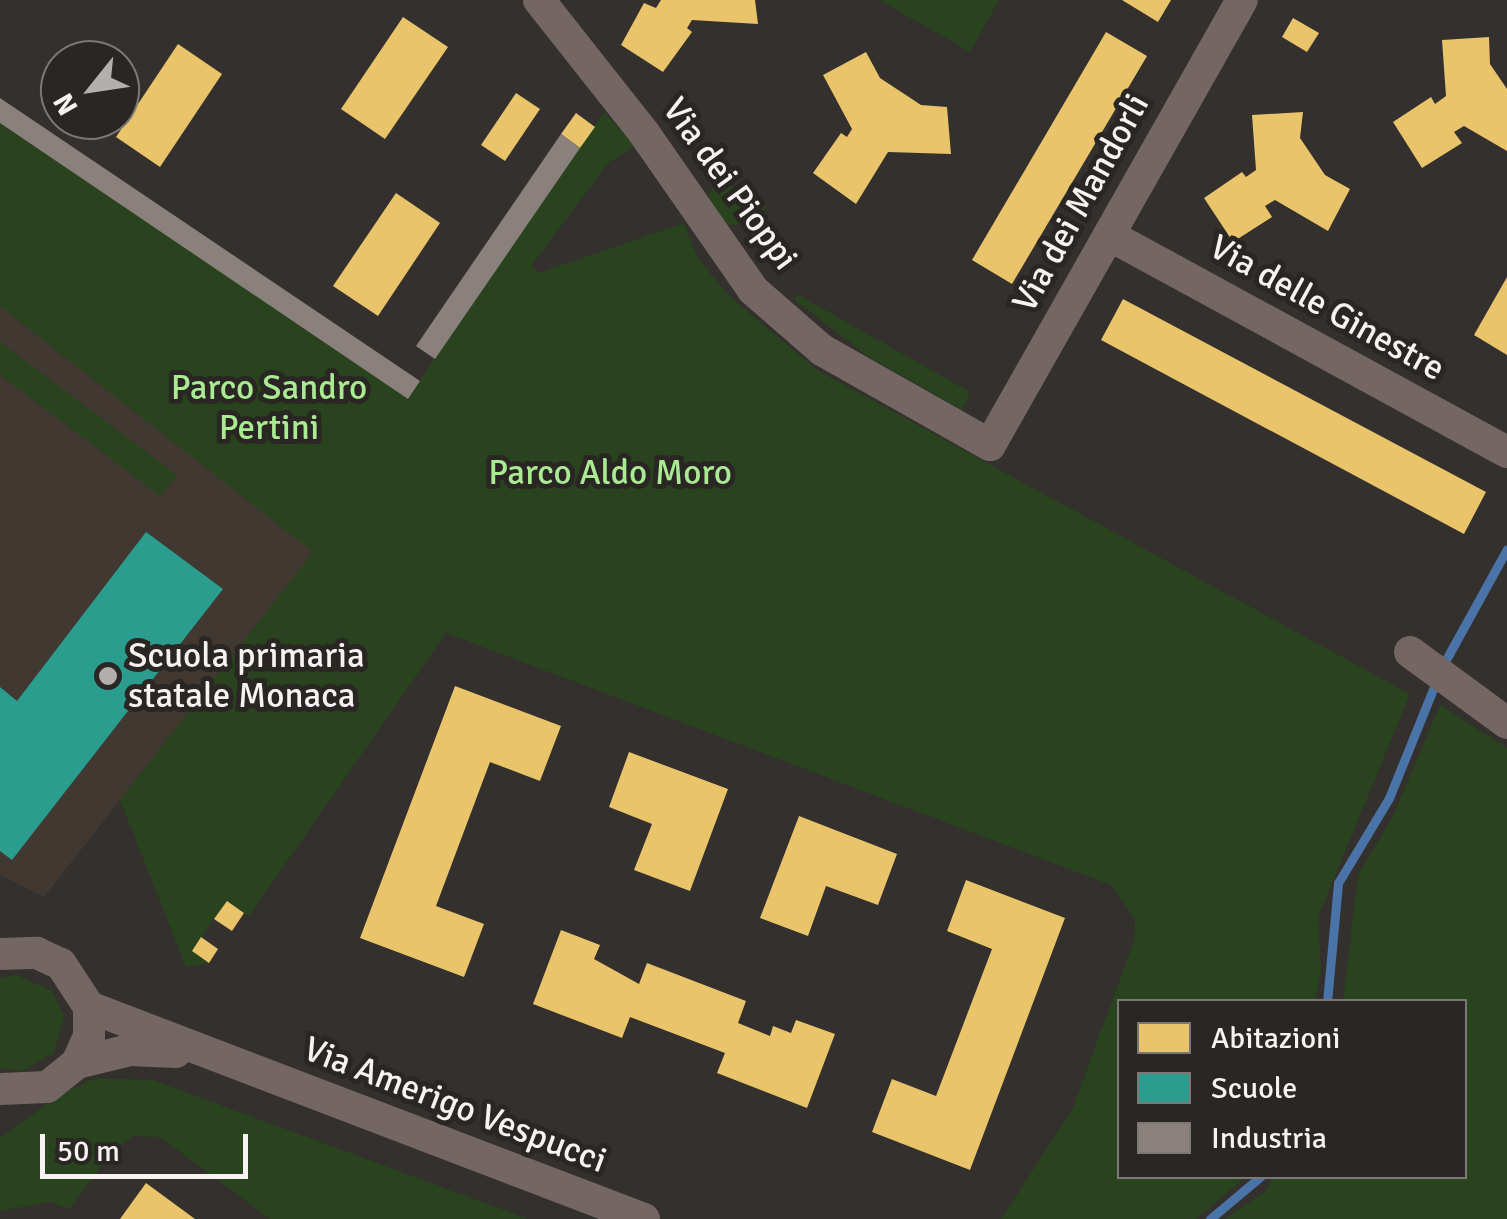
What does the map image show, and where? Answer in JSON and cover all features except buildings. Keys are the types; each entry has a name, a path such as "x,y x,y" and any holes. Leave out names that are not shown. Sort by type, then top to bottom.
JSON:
{"street":[{"name":"Via dei Pioppi","path":"539,0 644,133 753,290 822,350 990,445"},
{"name":"Via dei Mandorli","path":"990,445 1242,0"},
{"name":"Via delle Ginestre","path":"1109,234 1507,452"},
{"path":"1410,652 1507,723"},
{"path":"4,948 61,964 88,1007 89,1036 77,1063"},
{"name":"Via Amerigo Vespucci","path":"88,1007 644,1219"},
{"name":"Via Amerigo Vespucci","path":"0,1114 14,1091 64,1077 77,1063 130,1050 179,1052 238,1066"}],"shaded area":[{"name":"Scuola primaria statale Monaca","path":"0,306 314,552 44,897 0,875"}],"green space":[{"path":"879,0 999,0 970,52"},
{"name":"Parco Aldo Moro","path":"604,112 636,146 609,162 531,266 539,273 684,223 697,257 727,294 817,370 1410,694 1318,917 1321,972 1315,999 1117,999 1117,1179 1244,1179 1196,1219 1001,1219 1072,1110 1134,941 1135,919 1111,885 446,633 249,916 227,901 192,951 209,963 186,967 120,800 313,552 0,306 0,123 408,398"},
{"path":"716,178 766,206 758,224 724,225 707,201"},
{"path":"797,294 970,392 962,410 866,355 795,300"},
{"path":"0,342 177,475 160,496 0,375"},
{"path":"1440,705 1507,748 1507,1219 1225,1219 1266,1191 1272,1179 1467,1179 1467,999 1343,999 1358,875 1393,816"},
{"path":"16,975 52,991 64,1016 54,1053 22,1071 0,1068 0,978"},
{"path":"97,1078 153,1080 528,1219 270,1219 160,1137 134,1136 117,1146 69,1209 50,1202 0,1211 0,1138 62,1093"}],"waterway":[{"path":"1443,665 1507,549"},
{"path":"1327,999 1338,883 1389,798 1437,679"},
{"path":"1210,1219 1257,1179"}],"place":[{"name":"Scuola primaria statale Monaca","path":"108,676"}],"park label":[{"name":"Parco Sandro Pertini","path":"269,408"}]}
